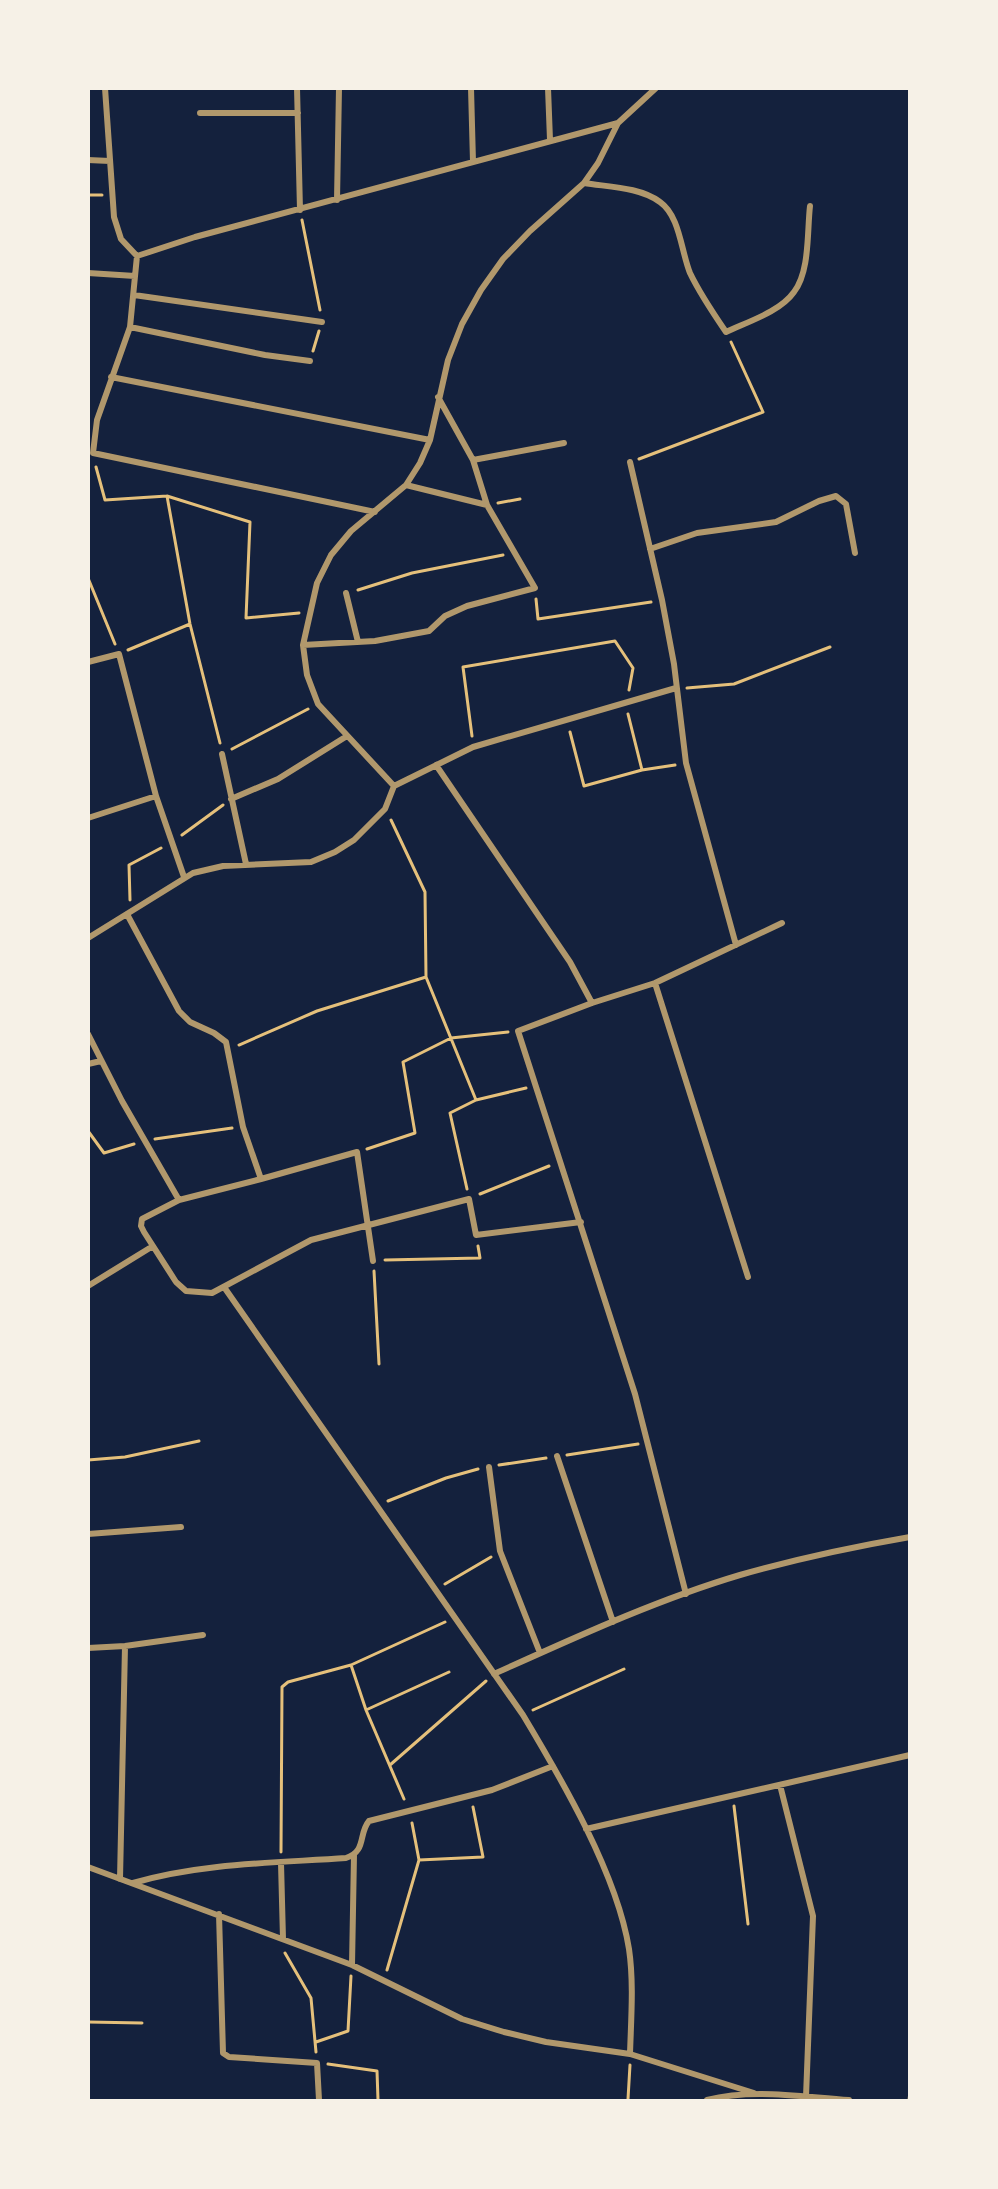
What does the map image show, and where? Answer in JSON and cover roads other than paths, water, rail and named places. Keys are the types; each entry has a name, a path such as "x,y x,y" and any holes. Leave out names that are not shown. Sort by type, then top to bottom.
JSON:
{"street":[{"path":"105,88 115,223 121,239 137,256 130,327 97,420 93,453 375,512"},
{"path":"297,88 300,210"},
{"path":"337,200 339,88"},
{"path":"471,88 473,162"},
{"path":"548,88 550,140"},
{"path":"394,786 318,704 307,675 303,645 308,612 317,583 331,555 351,531 406,485 430,440 438,397 451,351 481,290 503,259 530,231 584,183 598,163 618,123 656,88"},
{"path":"200,113 298,113"},
{"path":"137,256 195,237 618,123"},
{"path":"88,160 110,161"},
{"path":"584,183 643,194 666,207 676,226 682,255 691,275 726,332 769,311 794,292 803,271 810,206"},
{"path":"88,273 135,276"},
{"path":"134,294 322,322"},
{"path":"130,327 266,355 310,361"},
{"path":"111,377 430,440"},
{"path":"303,645 402,638 431,631 445,616 467,606 535,588 487,505 473,460 438,397"},
{"path":"88,422 97,420"},
{"path":"473,460 564,443"},
{"path":"630,462 662,600 686,763 736,945"},
{"path":"406,485 487,505"},
{"path":"650,549 698,533 765,525 836,496 846,504 855,553"},
{"path":"346,594 358,642"},
{"path":"88,662 119,654 156,796 184,877"},
{"path":"88,938 128,916 184,877 223,866 311,862 335,852 354,840 385,808 394,786 473,747 676,688"},
{"path":"231,799 278,779 347,736"},
{"path":"222,754 246,864"},
{"path":"435,765 570,962 592,1003"},
{"path":"88,818 156,796"},
{"path":"128,916 179,1011 190,1022 220,1037 228,1049 243,1127 261,1179"},
{"path":"686,1594 649,1443 562,1161 518,1031 592,1003 655,984 782,923"},
{"path":"655,984 748,1276"},
{"path":"88,1034 144,1141 180,1200"},
{"path":"88,1064 101,1061"},
{"path":"373,1261 368,1226 357,1152 180,1200 142,1219 141,1226 176,1282 186,1291 199,1294 224,1287 311,1240 368,1226 469,1198 476,1235 581,1222"},
{"path":"88,1286 153,1246"},
{"path":"224,1287 523,1715 553,1766 586,1829 622,1917 629,1949 630,2054"},
{"path":"557,1456 613,1622"},
{"path":"489,1467 500,1551 540,1653"},
{"path":"88,1534 181,1527"},
{"path":"494,1674 613,1622 686,1594 792,1561 909,1536"},
{"path":"88,1648 125,1646 203,1635"},
{"path":"120,1879 125,1646"},
{"path":"586,1829 909,1755"},
{"path":"133,1883 165,1874 211,1867 281,1863 354,1855 360,1849 369,1821 471,1796 513,1783 553,1766"},
{"path":"780,1785 813,1917 806,2097"},
{"path":"352,1965 354,1855"},
{"path":"281,1863 283,1939"},
{"path":"88,1867 352,1965 422,2001 504,2032 630,2054 754,2093"},
{"path":"219,1914 223,2053 229,2057 317,2063 319,2100"},
{"path":"707,2100 727,2095 754,2093 849,2100"}]}
